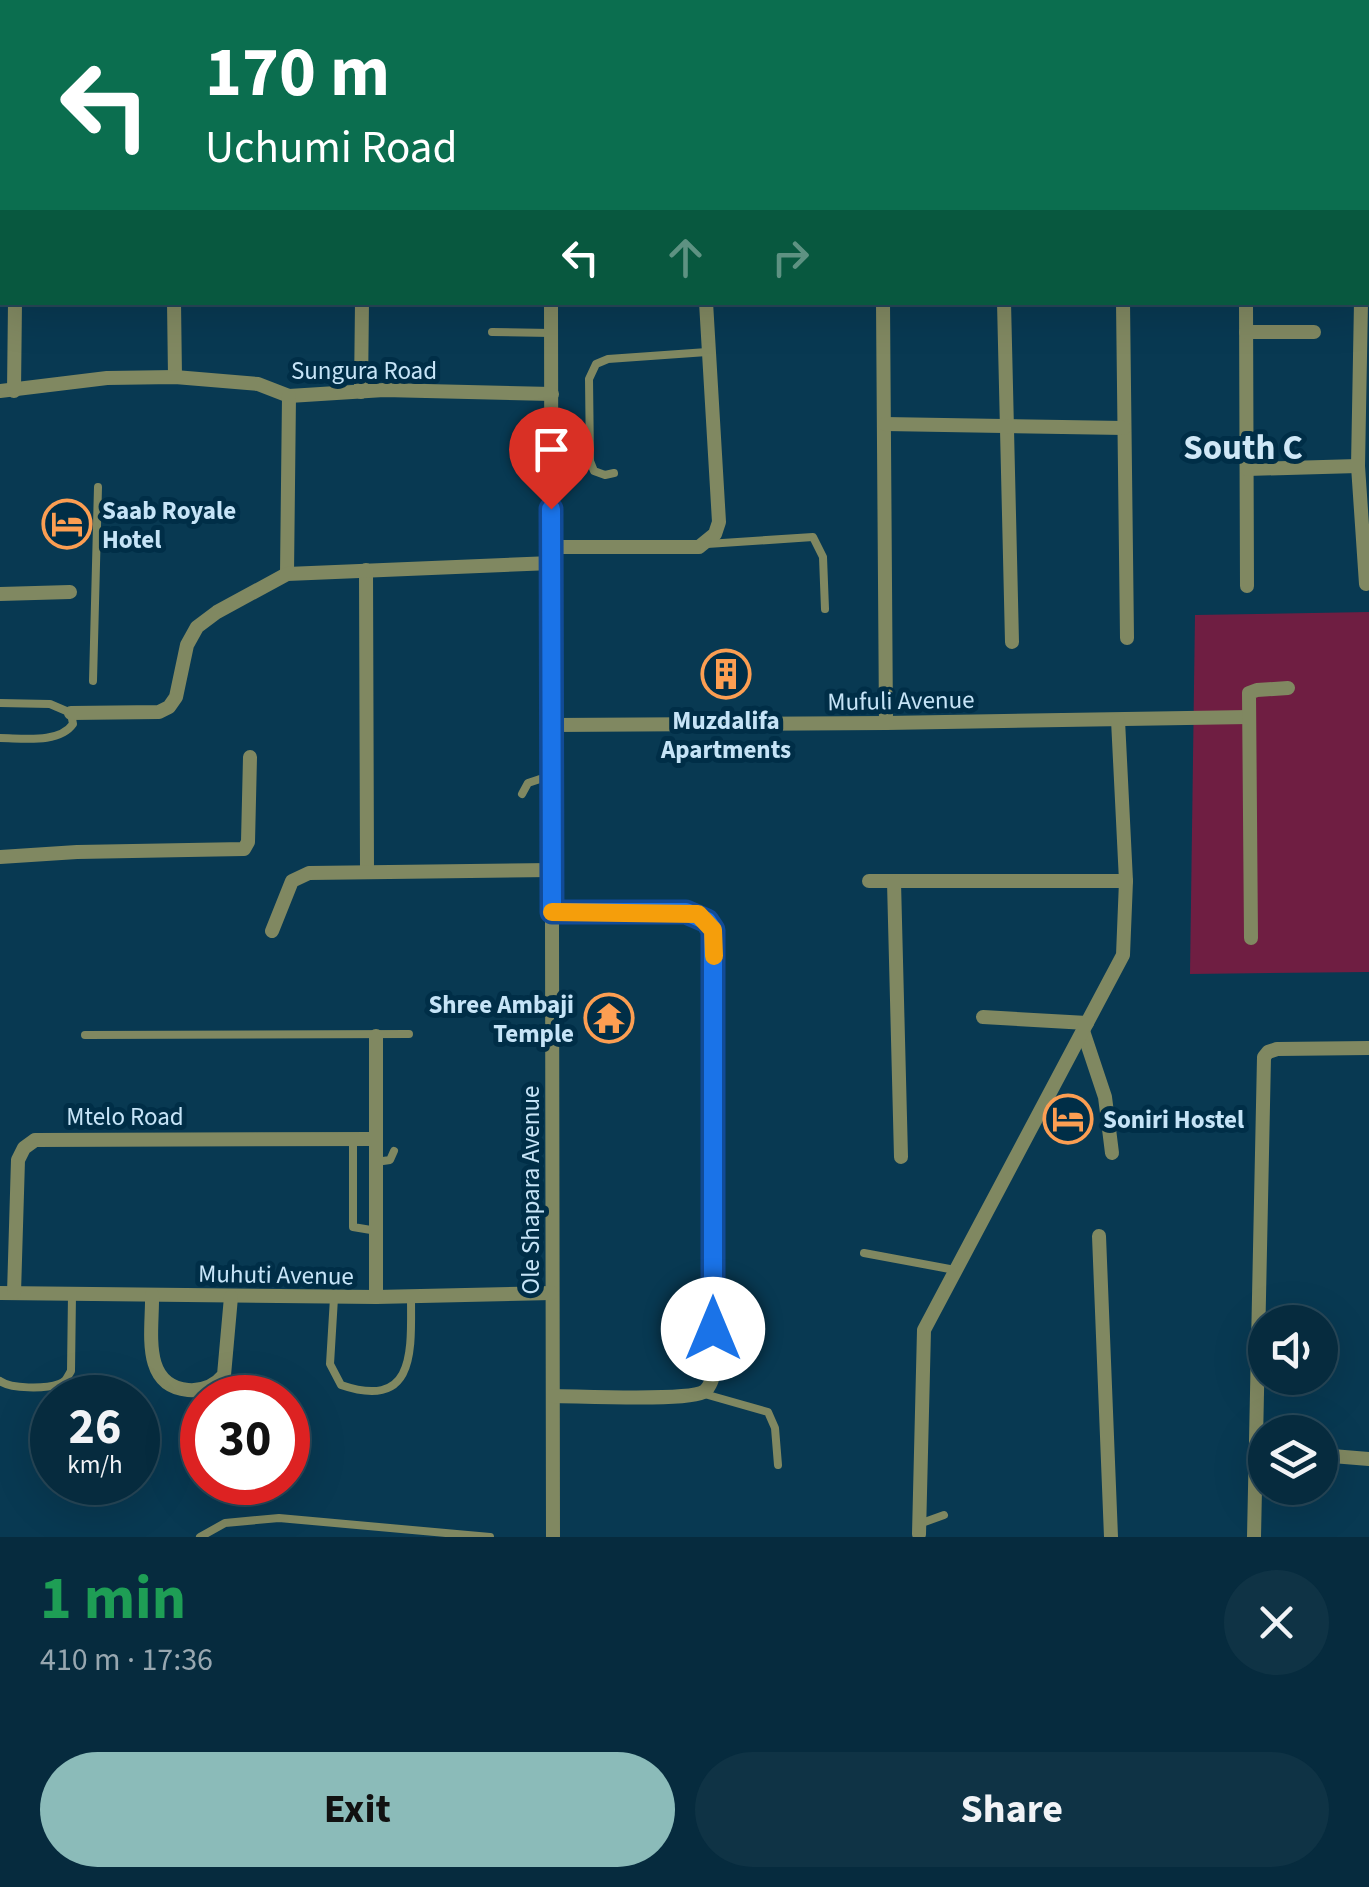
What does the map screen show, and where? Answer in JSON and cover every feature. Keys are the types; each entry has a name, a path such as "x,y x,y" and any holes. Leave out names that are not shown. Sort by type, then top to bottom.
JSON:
{"street":[{"path":"7,391 16,305"},
{"path":"174,305 175,377"},
{"path":"361,392 362,305"},
{"name":"Ole Shapara Avenue","path":"552,305 553,1537"},
{"path":"71,713 159,712 169,707 176,697 186,645 198,628 217,612 286,574 706,544 719,522 706,305"},
{"path":"883,305 886,723"},
{"path":"1004,305 1010,426 1012,642"},
{"path":"1123,305 1127,638"},
{"path":"1246,305 1246,586"},
{"path":"1361,305 1365,355 1358,466 1366,584"},
{"path":"1246,332 1314,332"},
{"name":"Sungura Road","path":"7,391 108,378 175,377 258,384 289,396 361,392 552,394"},
{"path":"286,574 289,396"},
{"path":"885,424 1124,428"},
{"path":"1247,468 1358,466"},
{"path":"366,570 367,872"},
{"path":"0,594 70,592"},
{"path":"1251,938 1249,694 1252,690 1288,688"},
{"name":"Mufuli Avenue","path":"553,724 1249,716"},
{"path":"919,1529 922,1340 1123,955 1126,881 1118,720"},
{"path":"0,857 244,848 248,842 250,757"},
{"path":"272,931 292,881 300,876 552,870"},
{"path":"869,880 1126,881"},
{"path":"894,882 901,1157"},
{"path":"552,912 686,912 707,921 713,930 715,1369 710,1386 701,1393 553,1396"},
{"path":"982,1017 1085,1027"},
{"path":"1085,1027 1105,1098 1112,1153"},
{"path":"376,1036 376,1297"},
{"path":"1260,1415 1264,1057 1272,1050 1369,1048"},
{"name":"Mtelo Road","path":"7,1293 18,1160 34,1140 376,1139"},
{"path":"1098,1236 1111,1537"},
{"name":"Muhuti Avenue","path":"7,1293 376,1297 552,1293"},
{"path":"152,1295 152,1359 163,1380 173,1388 188,1390 208,1387 224,1375 231,1296"},
{"path":"1338,1456 1369,1459"},
{"path":"1254,1537 1256,1505"}],"lane":[{"path":"492,332 551,333"},
{"path":"614,474 594,471 590,461 589,379 596,364 608,358 708,352"},
{"path":"94,680 98,487"},
{"path":"706,544 813,537 823,557 825,609"},
{"path":"0,703 50,704 71,713 73,724 68,732 54,736 0,738"},
{"path":"522,794 528,783 552,775"},
{"path":"85,1035 408,1034"},
{"path":"353,1139 354,1227 377,1230"},
{"path":"376,1162 390,1160 394,1151"},
{"path":"864,1253 956,1270"},
{"path":"0,1381 8,1386 59,1384 66,1379 71,1371 72,1294"},
{"path":"334,1297 331,1372 341,1385 379,1391 397,1384 408,1367 411,1296"},
{"path":"701,1393 768,1412 775,1428 778,1465"},
{"path":"919,1529 944,1515"},
{"path":"200,1537 226,1523 279,1518 490,1537"}],"shaded area":[{"path":"1369,612 1369,972 1190,974 1195,615"}],"slow traffic":[{"path":"552,912 698,914 713,930 714,956"}],"place":[{"name":"Saab Royale Hotel","path":"67,524"},
{"name":"Muzdalifa Apartments","path":"726,674"},
{"name":"Shree Ambaji Temple","path":"609,1018"},
{"name":"Soniri Hostel","path":"1068,1119"}],"district":[{"name":"South C","path":"1243,447"}],"route":[{"path":"551,509 552,912 686,912 698,914 713,930 713,1329"}]}
